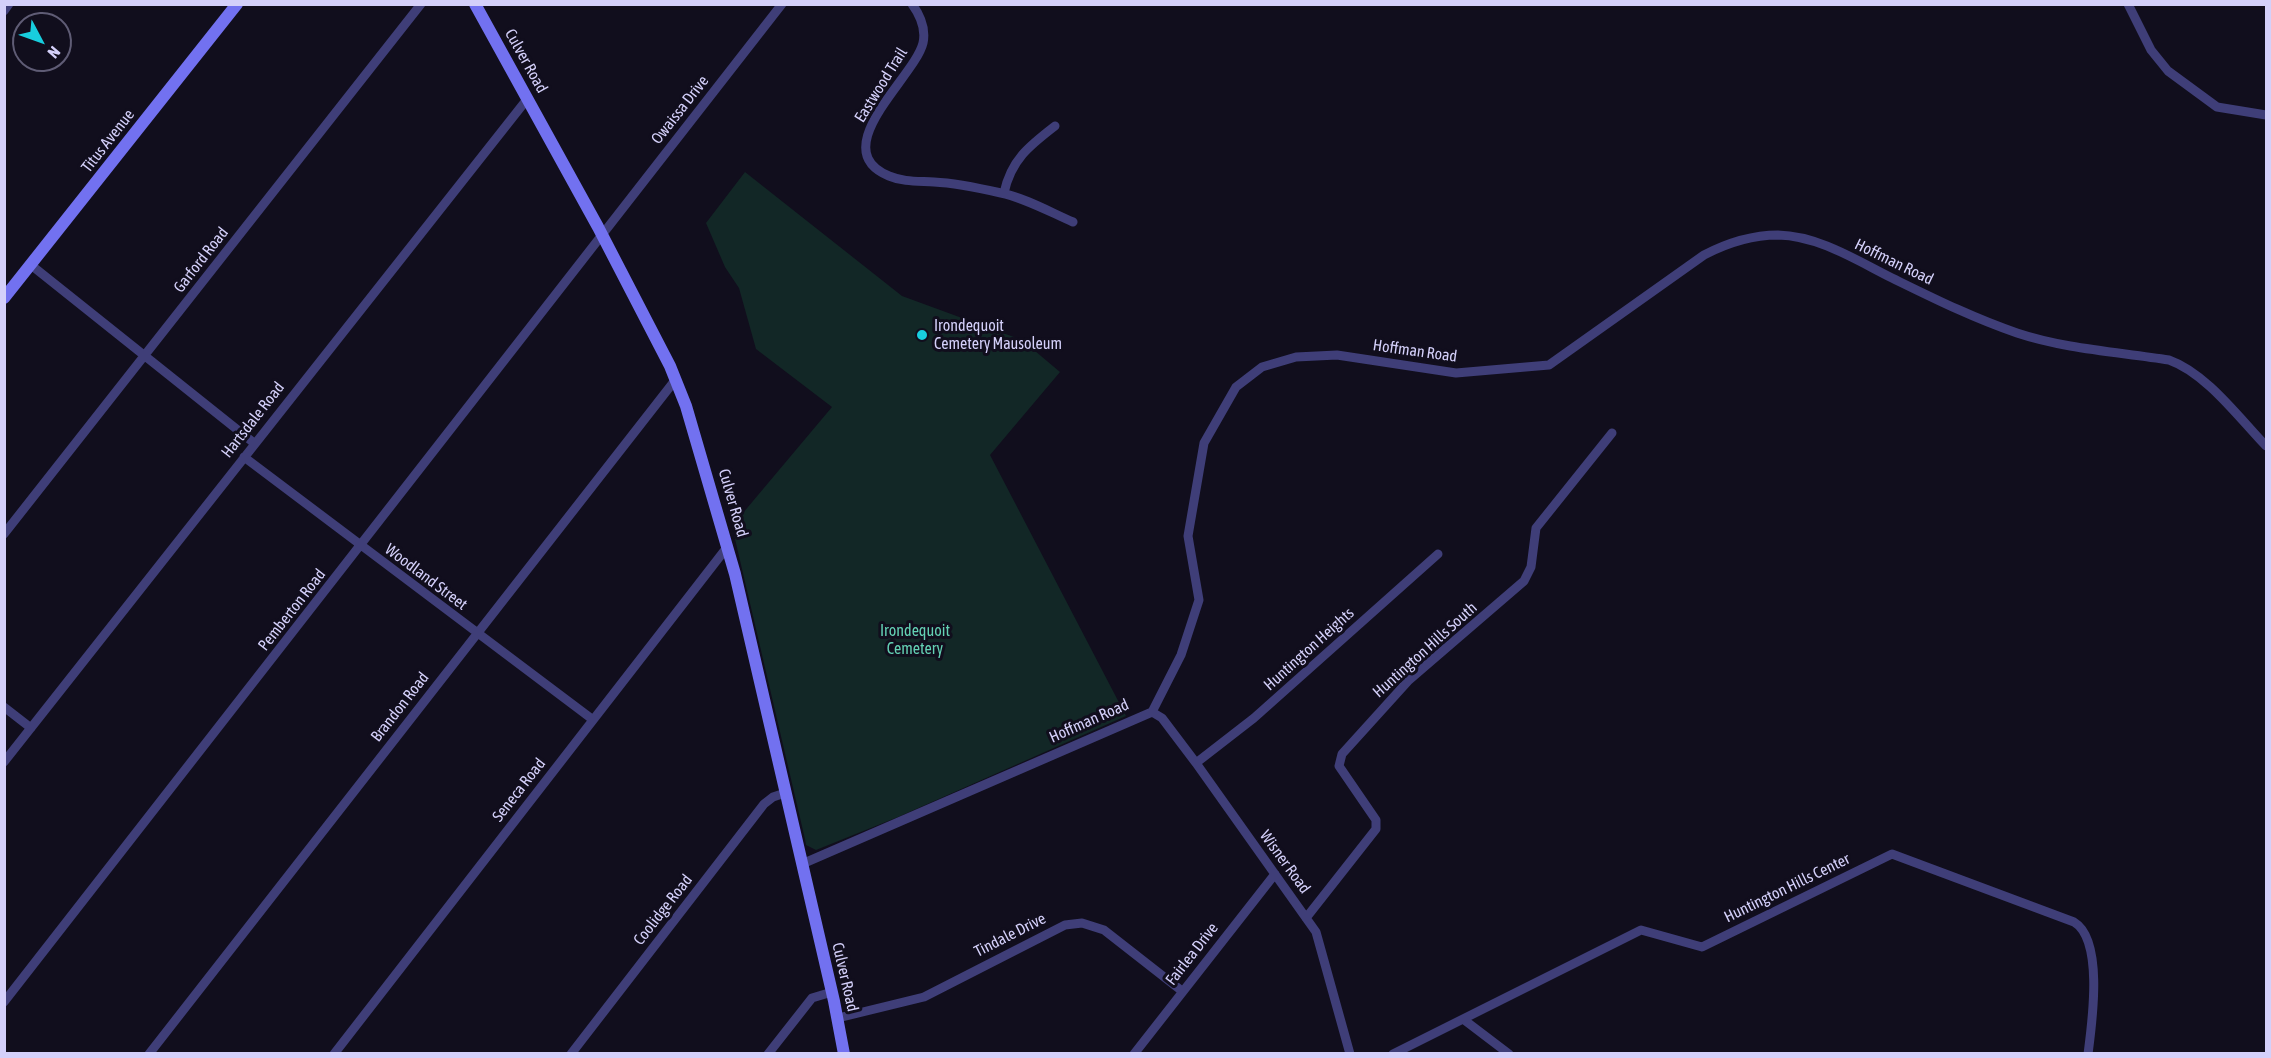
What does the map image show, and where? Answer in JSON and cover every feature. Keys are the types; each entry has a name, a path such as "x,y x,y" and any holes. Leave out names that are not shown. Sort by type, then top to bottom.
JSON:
{"main road":[{"name":"Titus Avenue","path":"4,298 237,4"},
{"name":"Culver Road","path":"475,4 602,234 676,379 728,546 838,1018 844,1053"}],"street":[{"path":"4,11 9,4"},
{"name":"Garford Road","path":"4,534 421,4"},
{"name":"Owaissa Drive","path":"602,234 782,4"},
{"name":"Eastwood Trail","path":"912,4 922,25 923,41 917,57 871,124 866,149 872,163 890,177 1004,193 1073,222"},
{"path":"2128,4 2151,50 2169,71 2217,107 2266,115"},
{"name":"Hartsdale Road","path":"4,762 528,98"},
{"path":"1004,193 1010,171 1020,154 1055,126"},
{"name":"Pemberton Road","path":"4,1002 587,258 602,234"},
{"name":"Hoffman Road","path":"802,864 1152,712 1181,655 1199,600 1188,536 1204,443 1236,387 1262,367 1296,357 1337,355 1456,373 1549,364 1704,255 1718,248 1757,237 1794,237 1829,247 1979,320 2019,334 2055,343 2169,360 2181,364 2200,378 2266,446"},
{"path":"31,265 254,443"},
{"name":"Brandon Road","path":"149,1053 676,379"},
{"name":"Huntington Hills South","path":"1306,918 1376,829 1376,820 1339,766 1342,754 1399,690 1524,581 1531,567 1536,528 1612,433"},
{"name":"Woodland Street","path":"244,457 592,719"},
{"name":"Seneca Road","path":"334,1053 728,546"},
{"name":"Huntington Heights","path":"1196,763 1254,718 1438,554"},
{"path":"4,706 32,728"},
{"name":"Wisner Road","path":"1152,712 1162,718 1196,763 1316,932 1350,1053"},
{"name":"Coolidge Road","path":"570,1053 764,804 773,796 785,792"},
{"name":"Huntington Hills Center","path":"1393,1053 1641,930 1701,947 1892,854 2074,922 2083,928 2090,944 2094,1014 2088,1053"},
{"name":"Fairlea Drive","path":"1134,1053 1275,874"},
{"name":"Tindale Drive","path":"838,1018 924,997 1049,931 1073,923 1089,924 1104,930 1182,991"},
{"path":"768,1053 812,998 832,992"},
{"path":"1463,1019 1509,1053"}],"green space":[{"name":"Irondequoit Cemetery","path":"745,172 902,296 1022,340 1060,372 990,455 1126,716 898,817 816,850 806,845 732,526 832,407 756,349 739,288 725,267 706,223"}],"place":[{"name":"Irondequoit Cemetery Mausoleum","path":"922,335"}]}
